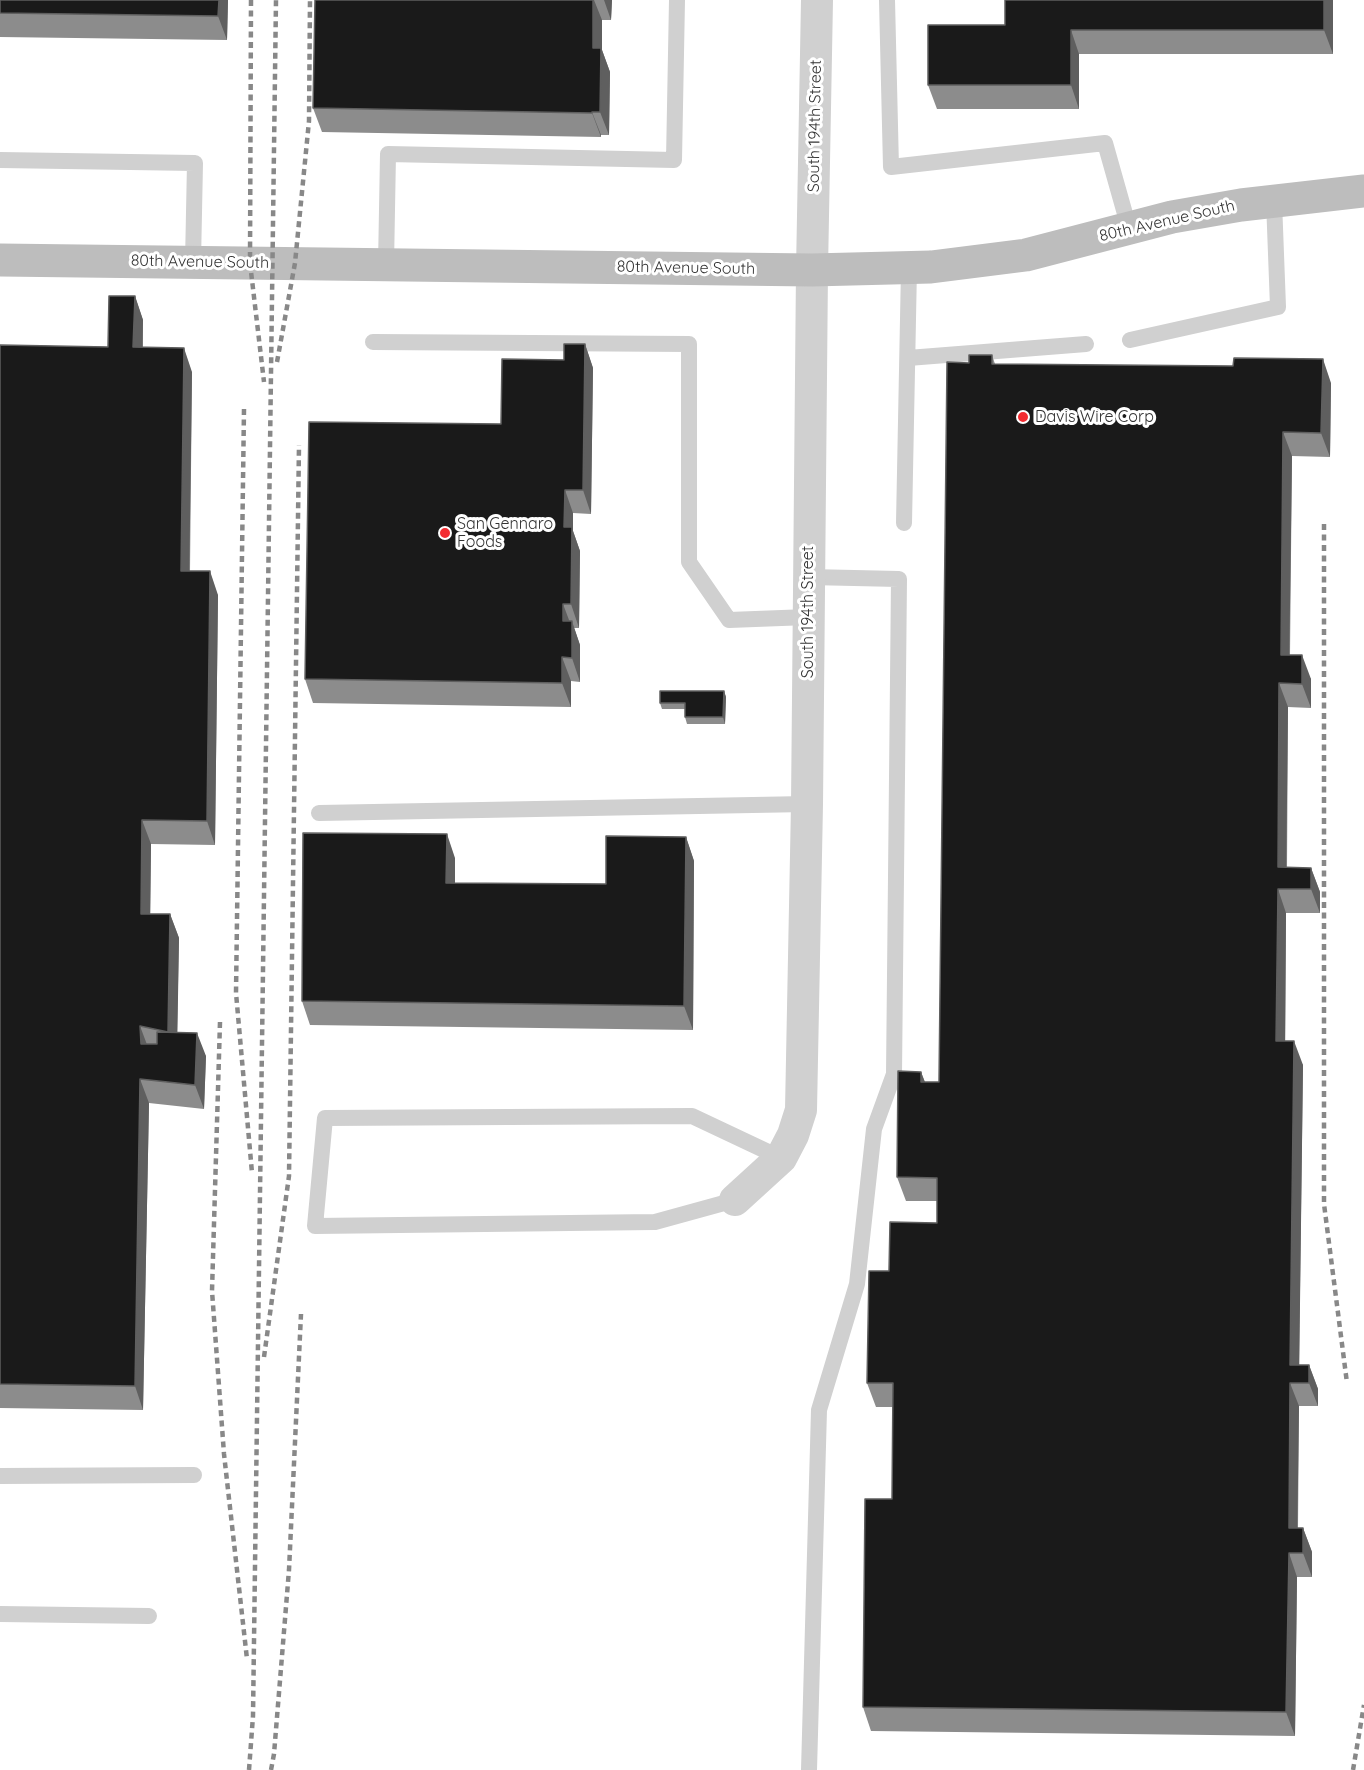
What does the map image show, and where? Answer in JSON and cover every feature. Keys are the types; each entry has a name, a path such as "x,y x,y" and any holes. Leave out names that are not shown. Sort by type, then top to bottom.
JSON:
{"street":[{"name":"South 194th Street","path":"735,1200 781,1158 794,1135 801,1110 817,0"},
{"name":"80th Avenue South","path":"0,260 812,270 931,267 1026,255 1172,217 1241,205 1364,191"}],"lane":[{"path":"386,265 388,154 674,159 677,0"},
{"path":"887,0 891,167 1105,142 1129,228"},
{"path":"0,160 195,164 193,262"},
{"path":"1130,340 1278,307 1274,201"},
{"path":"904,523 909,268"},
{"path":"373,342 689,344 689,562 729,620 808,617"},
{"path":"908,358 1086,344"},
{"path":"808,577 899,579 894,1074 874,1129 857,1284 819,1410 809,1770"},
{"path":"319,813 807,804"},
{"path":"735,1200 656,1222 315,1226 326,1118 692,1116 781,1158"},
{"path":"0,1476 194,1475"},
{"path":"0,1614 148,1616"}],"building":[{"path":"0,0 219,0 218,16 0,13"},
{"path":"315,0 593,0 593,48 601,48 600,112 313,108"},
{"path":"1005,0 1324,0 1324,30 1071,30 1071,85 928,85 928,25 1005,25"},
{"path":"109,296 135,296 133,347 184,348 181,571 210,571 207,821 142,820 141,914 170,914 168,1032 140,1026 141,1044 157,1044 157,1032 197,1033 195,1085 140,1079 135,1386 0,1384 0,345 108,347"},
{"name":"San Gennaro Foods","path":"564,344 585,344 583,490 565,490 564,527 572,527 571,604 563,604 563,621 572,621 572,658 562,657 562,683 305,679 309,422 501,424 502,359 564,360"},
{"path":"969,355 992,355 992,364 1233,366 1234,358 1323,359 1321,433 1283,432 1281,655 1302,655 1302,684 1279,683 1278,867 1311,868 1311,889 1278,889 1276,1041 1294,1041 1290,1365 1309,1365 1309,1383 1290,1383 1289,1528 1303,1528 1303,1553 1289,1553 1286,1712 863,1707 865,1499 892,1499 893,1383 867,1383 869,1271 889,1271 890,1222 937,1223 937,1178 897,1177 898,1071 921,1072 921,1082 939,1082 947,362 969,363"},
{"path":"660,691 724,691 723,717 685,717 685,703 660,703"},
{"path":"303,833 447,834 446,883 606,884 606,836 686,837 684,1006 302,1001"}],"railway":[{"path":"251,0 250,263 264,382"},
{"path":"249,1770 253,1716 276,0"},
{"path":"277,362 295,263 309,121 310,0"},
{"path":"244,409 236,993 252,1173"},
{"path":"264,1357 289,1176 299,445"},
{"path":"1324,524 1324,1204 1347,1383"},
{"path":"220,1022 212,1291 224,1454 247,1659"},
{"path":"271,1770 289,1570 301,1314"},
{"path":"1353,1770 1364,1705"}],"place":[{"name":"Davis Wire Corp","path":"1023,417"},
{"name":"San Gennaro Foods","path":"445,533"}]}
